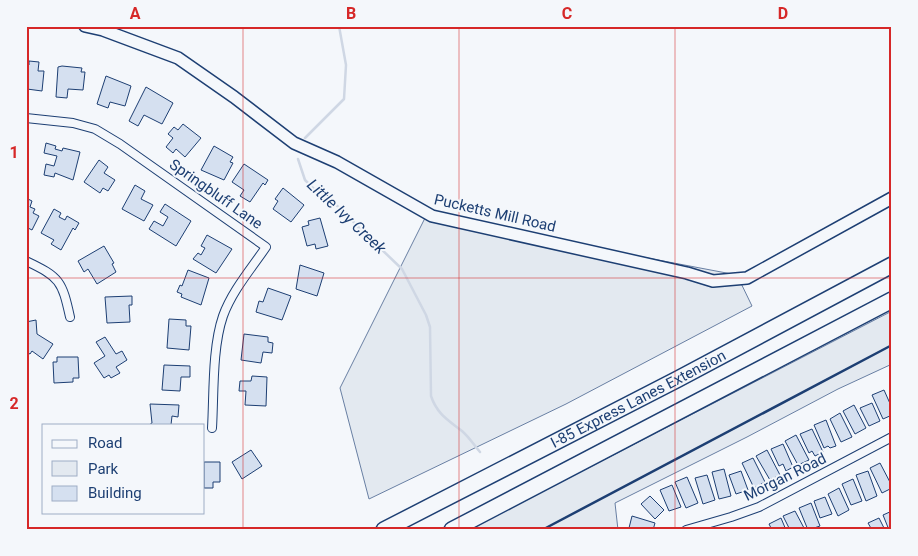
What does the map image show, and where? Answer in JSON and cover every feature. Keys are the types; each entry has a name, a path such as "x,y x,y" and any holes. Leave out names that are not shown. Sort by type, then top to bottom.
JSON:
{"highway":[{"name":"I-85 Express Lanes Extension","path":"384,530 678,379 892,266"},
{"name":"I-85 Express Lanes Extension","path":"452,530 892,300"}],"street":[{"name":"Pucketts Mill Road","path":"86,26 178,58 234,97 294,143 337,162 432,216 687,273 713,281 747,278 892,198"},
{"name":"Springbluff Lane","path":"26,118 95,129 120,144 266,247 233,296 223,317 218,342 212,428"},
{"path":"26,261 50,273 63,287 70,317"},
{"name":"Morgan Road","path":"686,530 731,518 760,507 892,437"}],"green space":[{"path":"426,216 737,275 752,306 566,404 369,499 340,388"},
{"path":"892,311 892,364 838,389 615,503 618,530 468,530"}],"building":[{"path":"29,61 39,62 38,71 44,71 42,91 27,89 26,92 26,65 29,65"},
{"path":"58,67 82,68 81,72 85,72 83,90 68,89 67,98 56,97"},
{"path":"106,76 131,86 125,106 110,102 108,108 97,104"},
{"path":"146,87 173,103 162,124 144,115 138,126 129,121"},
{"path":"183,124 201,138 185,157 176,149 173,153 166,147 173,138 168,134 174,127 178,130"},
{"path":"46,143 56,146 55,149 62,151 63,148 80,152 73,180 55,173 54,177 44,175 46,164 54,166 57,156 44,153"},
{"path":"214,146 233,157 230,162 233,163 224,180 201,170"},
{"path":"99,160 108,167 104,173 115,180 108,191 103,188 100,193 84,182"},
{"path":"244,164 268,180 265,185 263,183 250,202 240,196 244,190 232,182"},
{"path":"135,185 145,191 141,199 153,205 144,221 122,209"},
{"path":"283,188 304,205 291,222 273,209 278,201 275,199"},
{"path":"26,198 32,201 30,207 35,209 33,213 39,216 32,230 26,227"},
{"path":"165,204 191,221 176,246 149,229 154,221 163,226 168,217 160,212"},
{"path":"54,209 61,213 59,217 65,220 67,216 79,223 75,230 73,228 61,250 51,244 54,240 41,233"},
{"path":"320,218 328,246 316,249 315,244 307,246 302,227 309,225 308,221"},
{"path":"207,235 232,249 216,273 193,259 198,253 201,255 205,248 201,246"},
{"path":"104,246 114,263 112,264 116,272 97,284 88,269 84,272 78,261"},
{"path":"300,265 324,273 317,296 296,289"},
{"path":"188,270 209,278 201,305 181,297 182,294 177,292 180,285 182,286"},
{"path":"268,288 291,296 282,320 256,312 259,301 263,302"},
{"path":"132,296 132,305 129,305 130,322 107,323 105,297"},
{"path":"169,319 186,320 186,326 191,326 189,350 167,348"},
{"path":"36,320 37,334 53,344 43,359 32,351 30,354 26,352 26,322"},
{"path":"244,334 268,337 268,342 273,343 272,353 263,352 261,363 241,360"},
{"path":"105,337 116,354 122,351 127,360 116,367 120,373 111,378 109,375 104,378 94,363 105,356 96,342"},
{"path":"57,357 78,357 79,378 73,378 73,382 54,383 53,362 57,362"},
{"path":"164,365 190,366 190,377 181,377 180,391 162,390"},
{"path":"252,376 267,377 266,406 245,405 246,391 239,391 240,381 251,381"},
{"path":"884,390 892,408 892,415 883,419 872,395"},
{"path":"872,403 880,421 869,426 860,408"},
{"path":"150,404 179,405 178,417 172,416 171,424 150,424 152,423"},
{"path":"854,405 866,428 855,434 843,411"},
{"path":"840,413 852,437 841,442 830,419"},
{"path":"826,420 836,446 830,448 828,446 824,448 814,425"},
{"path":"812,429 823,452 815,456 812,451 809,453 800,434"},
{"path":"796,435 809,460 798,465 785,441"},
{"path":"783,444 793,467 786,471 783,464 779,466 771,449"},
{"path":"251,450 262,466 242,479 232,462"},
{"path":"767,450 780,475 770,480 756,456"},
{"path":"753,458 765,482 754,488 742,463"},
{"path":"205,462 220,462 220,482 213,482 213,488 205,488"},
{"path":"880,463 892,486 892,488 882,493 870,468"},
{"path":"724,469 731,496 719,499 712,472"},
{"path":"741,471 748,490 736,494 729,475"},
{"path":"868,471 877,496 866,501 856,475"},
{"path":"707,475 715,500 703,504 695,478"},
{"path":"687,477 698,503 686,508 675,482"},
{"path":"853,479 862,501 851,505 842,484"},
{"path":"672,485 681,507 669,511 660,490"},
{"path":"839,488 849,510 838,516 828,494"},
{"path":"650,496 664,510 655,519 641,504"},
{"path":"825,497 832,514 820,518 814,501"},
{"path":"811,503 820,526 808,530 799,508"},
{"path":"795,511 804,528 801,530 790,530 783,516"},
{"path":"892,511 892,530 889,530 883,515"},
{"path":"632,516 655,523 653,530 629,528"},
{"path":"781,518 786,530 772,530 769,524"},
{"path":"879,518 885,530 872,530 868,523"}],"waterway":[{"name":"Little Ivy Creek","path":"305,138 344,99 346,65 339,26"},
{"name":"Little Ivy Creek","path":"298,159 305,180 316,191 347,213 355,224 402,269 426,315 430,327 431,396 433,402 444,416 465,433 480,452"}],"wall":[{"path":"542,530 892,345"}]}
